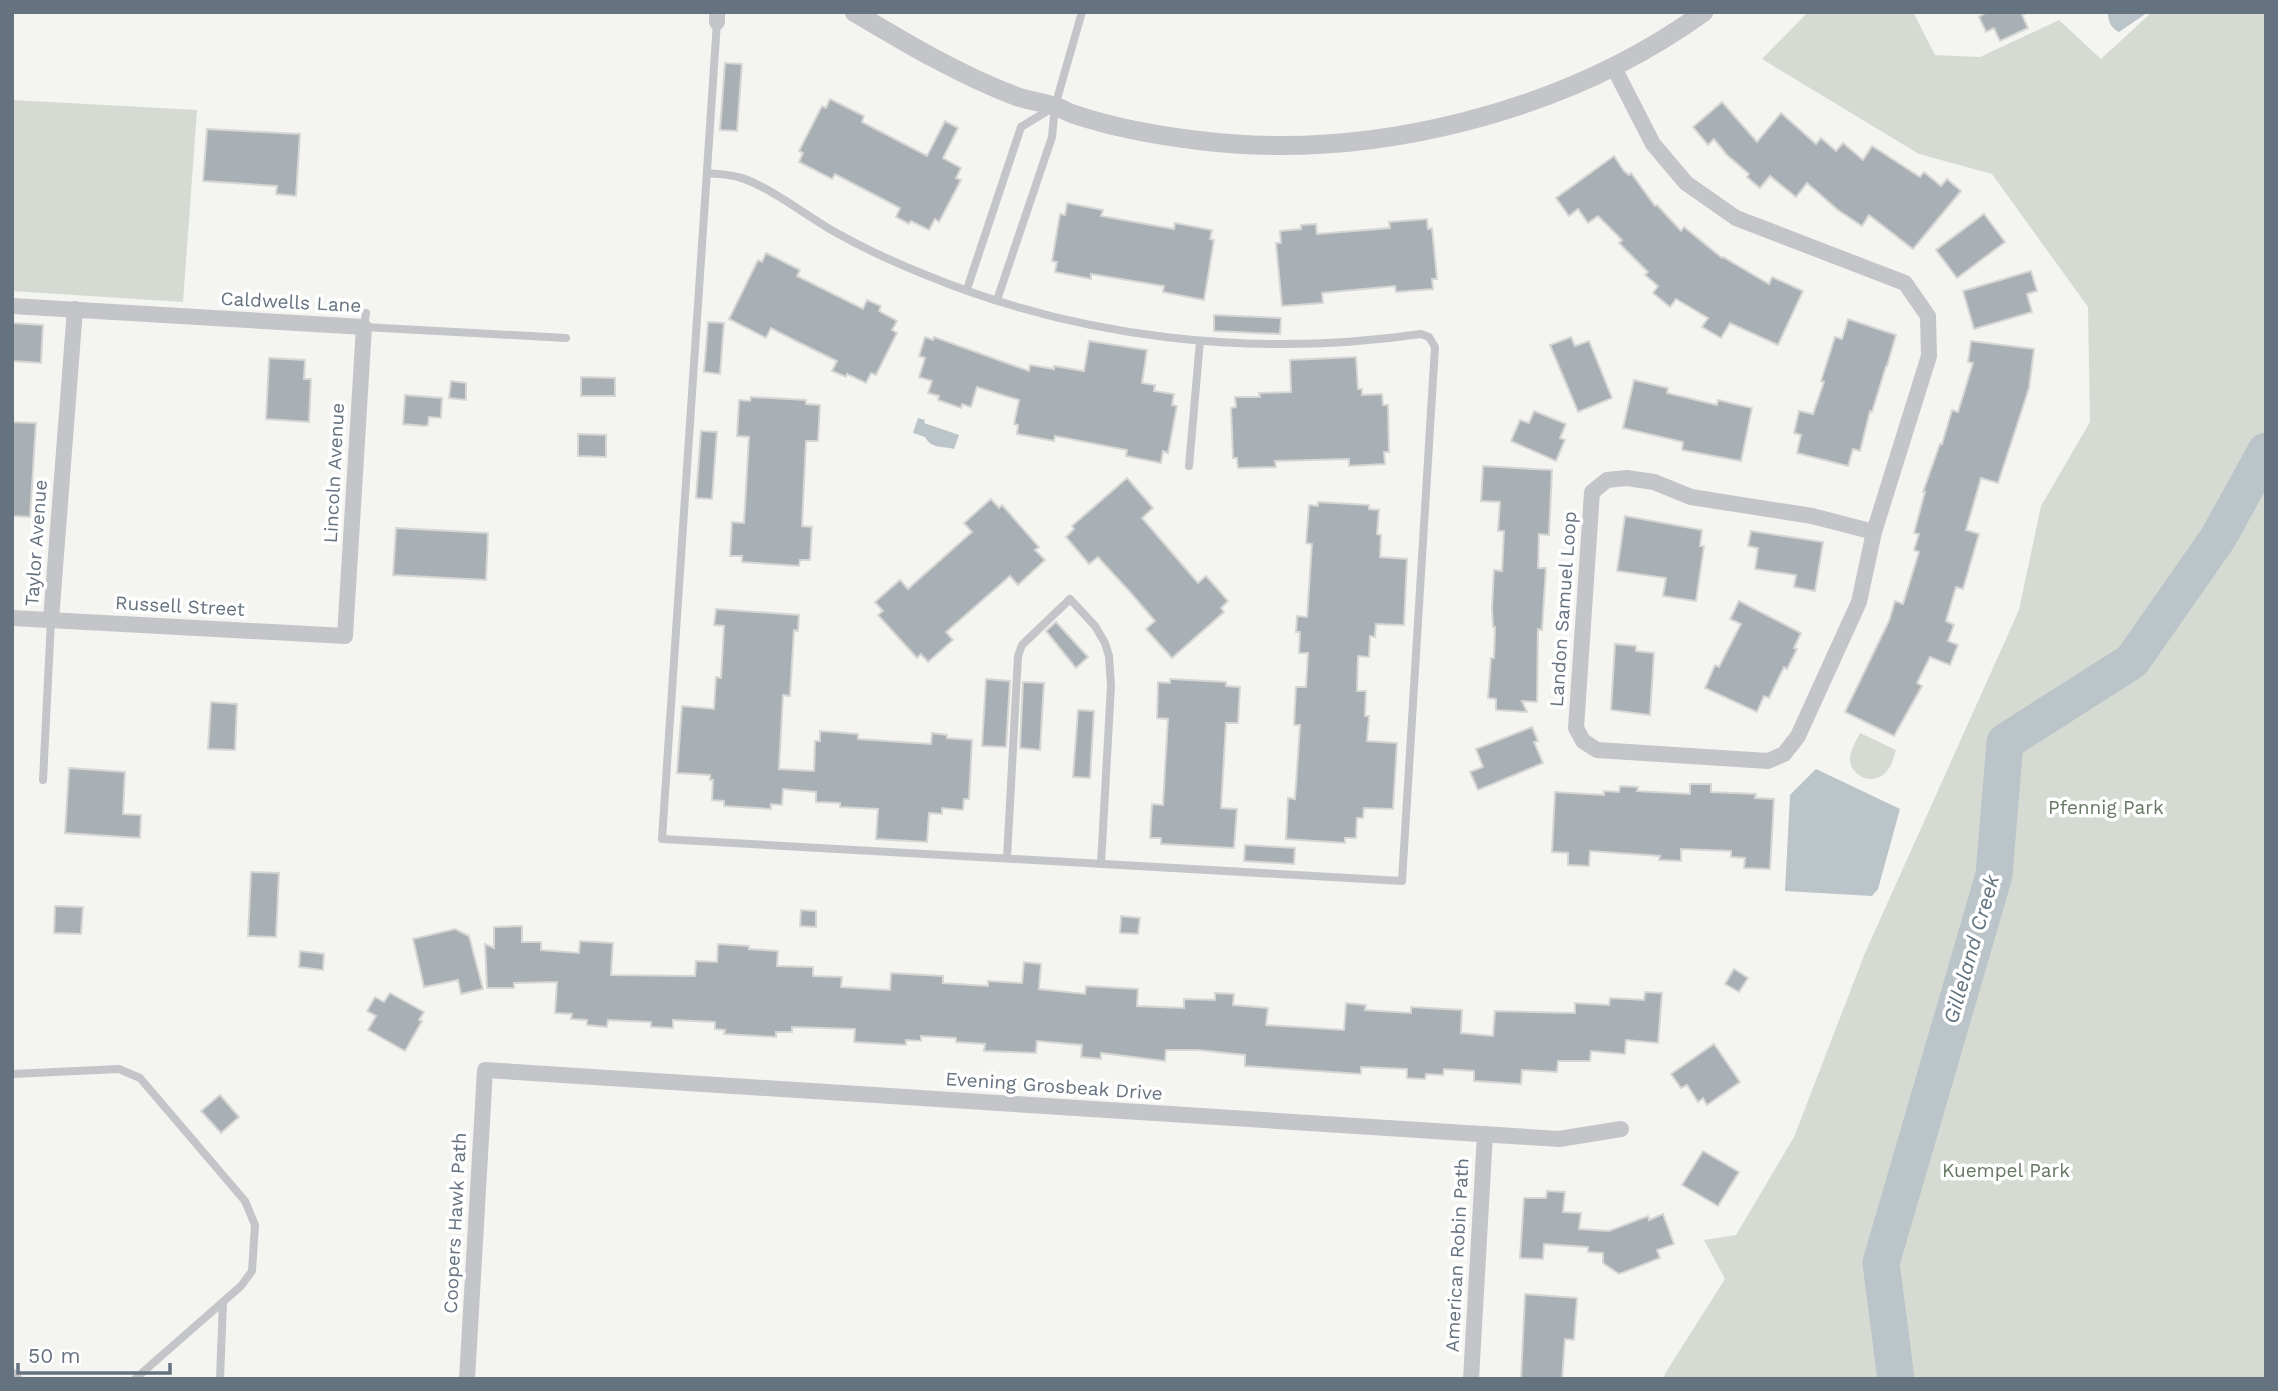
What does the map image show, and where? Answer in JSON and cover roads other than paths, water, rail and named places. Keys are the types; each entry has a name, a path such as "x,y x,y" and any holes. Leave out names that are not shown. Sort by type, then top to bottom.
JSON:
{"street":[{"path":"854,12 974,78 1020,97 1055,106 1073,114 1127,128 1203,141 1321,144 1396,137 1488,115 1553,92 1614,66 1704,12"},
{"name":"Landon Samuel Loop","path":"1614,66 1653,144 1686,183 1736,218 1905,283 1928,316 1929,355 1874,532 1860,603 1798,736 1784,754 1769,761 1597,750 1583,741 1576,728 1592,492 1607,480 1627,478 1654,482 1691,497 1812,516 1874,532"},
{"name":"Caldwells Lane","path":"12,306 365,320"},
{"name":"Taylor Avenue","path":"51,620 75,309"},
{"name":"Lincoln Avenue","path":"345,636 365,320"},
{"name":"Russell Street","path":"12,618 345,636"},
{"name":"Evening Grosbeak Drive","path":"485,1070 1559,1139 1621,1129"},
{"name":"Coopers Hawk Path","path":"467,1379 485,1070"},
{"name":"American Robin Path","path":"1471,1379 1485,1134"}],"lane":[{"path":"998,300 1052,137 1055,106 1082,12"},
{"path":"706,173 738,176 838,234 926,275 1019,307 1114,330 1200,341 1309,344 1421,334 1429,337 1435,346 1402,881 662,839 706,173 717,16"},
{"path":"967,289 1021,127 1055,106"},
{"name":"Caldwells Lane","path":"365,320 566,338"},
{"path":"1189,466 1200,341"},
{"path":"1007,858 1018,656 1022,645 1033,632 1070,599 1095,626 1110,656 1111,686 1101,864"},
{"name":"Taylor Avenue","path":"43,780 51,620"},
{"path":"12,1074 119,1069 140,1078 246,1201 255,1225 252,1271 241,1286 136,1378"},
{"path":"220,1379 223,1302"},
{"path":"12,1372 19,1379"},
{"path":"136,1378 148,1379"}],"waterway":[{"name":"Gilleland Creek","path":"1896,1379 1881,1263 1994,875 2005,742 2132,661 2218,538 2266,451"}],"park label":[{"name":"Pfennig Park","path":"2106,807"},
{"name":"Kuempel Park","path":"2006,1170"}]}
